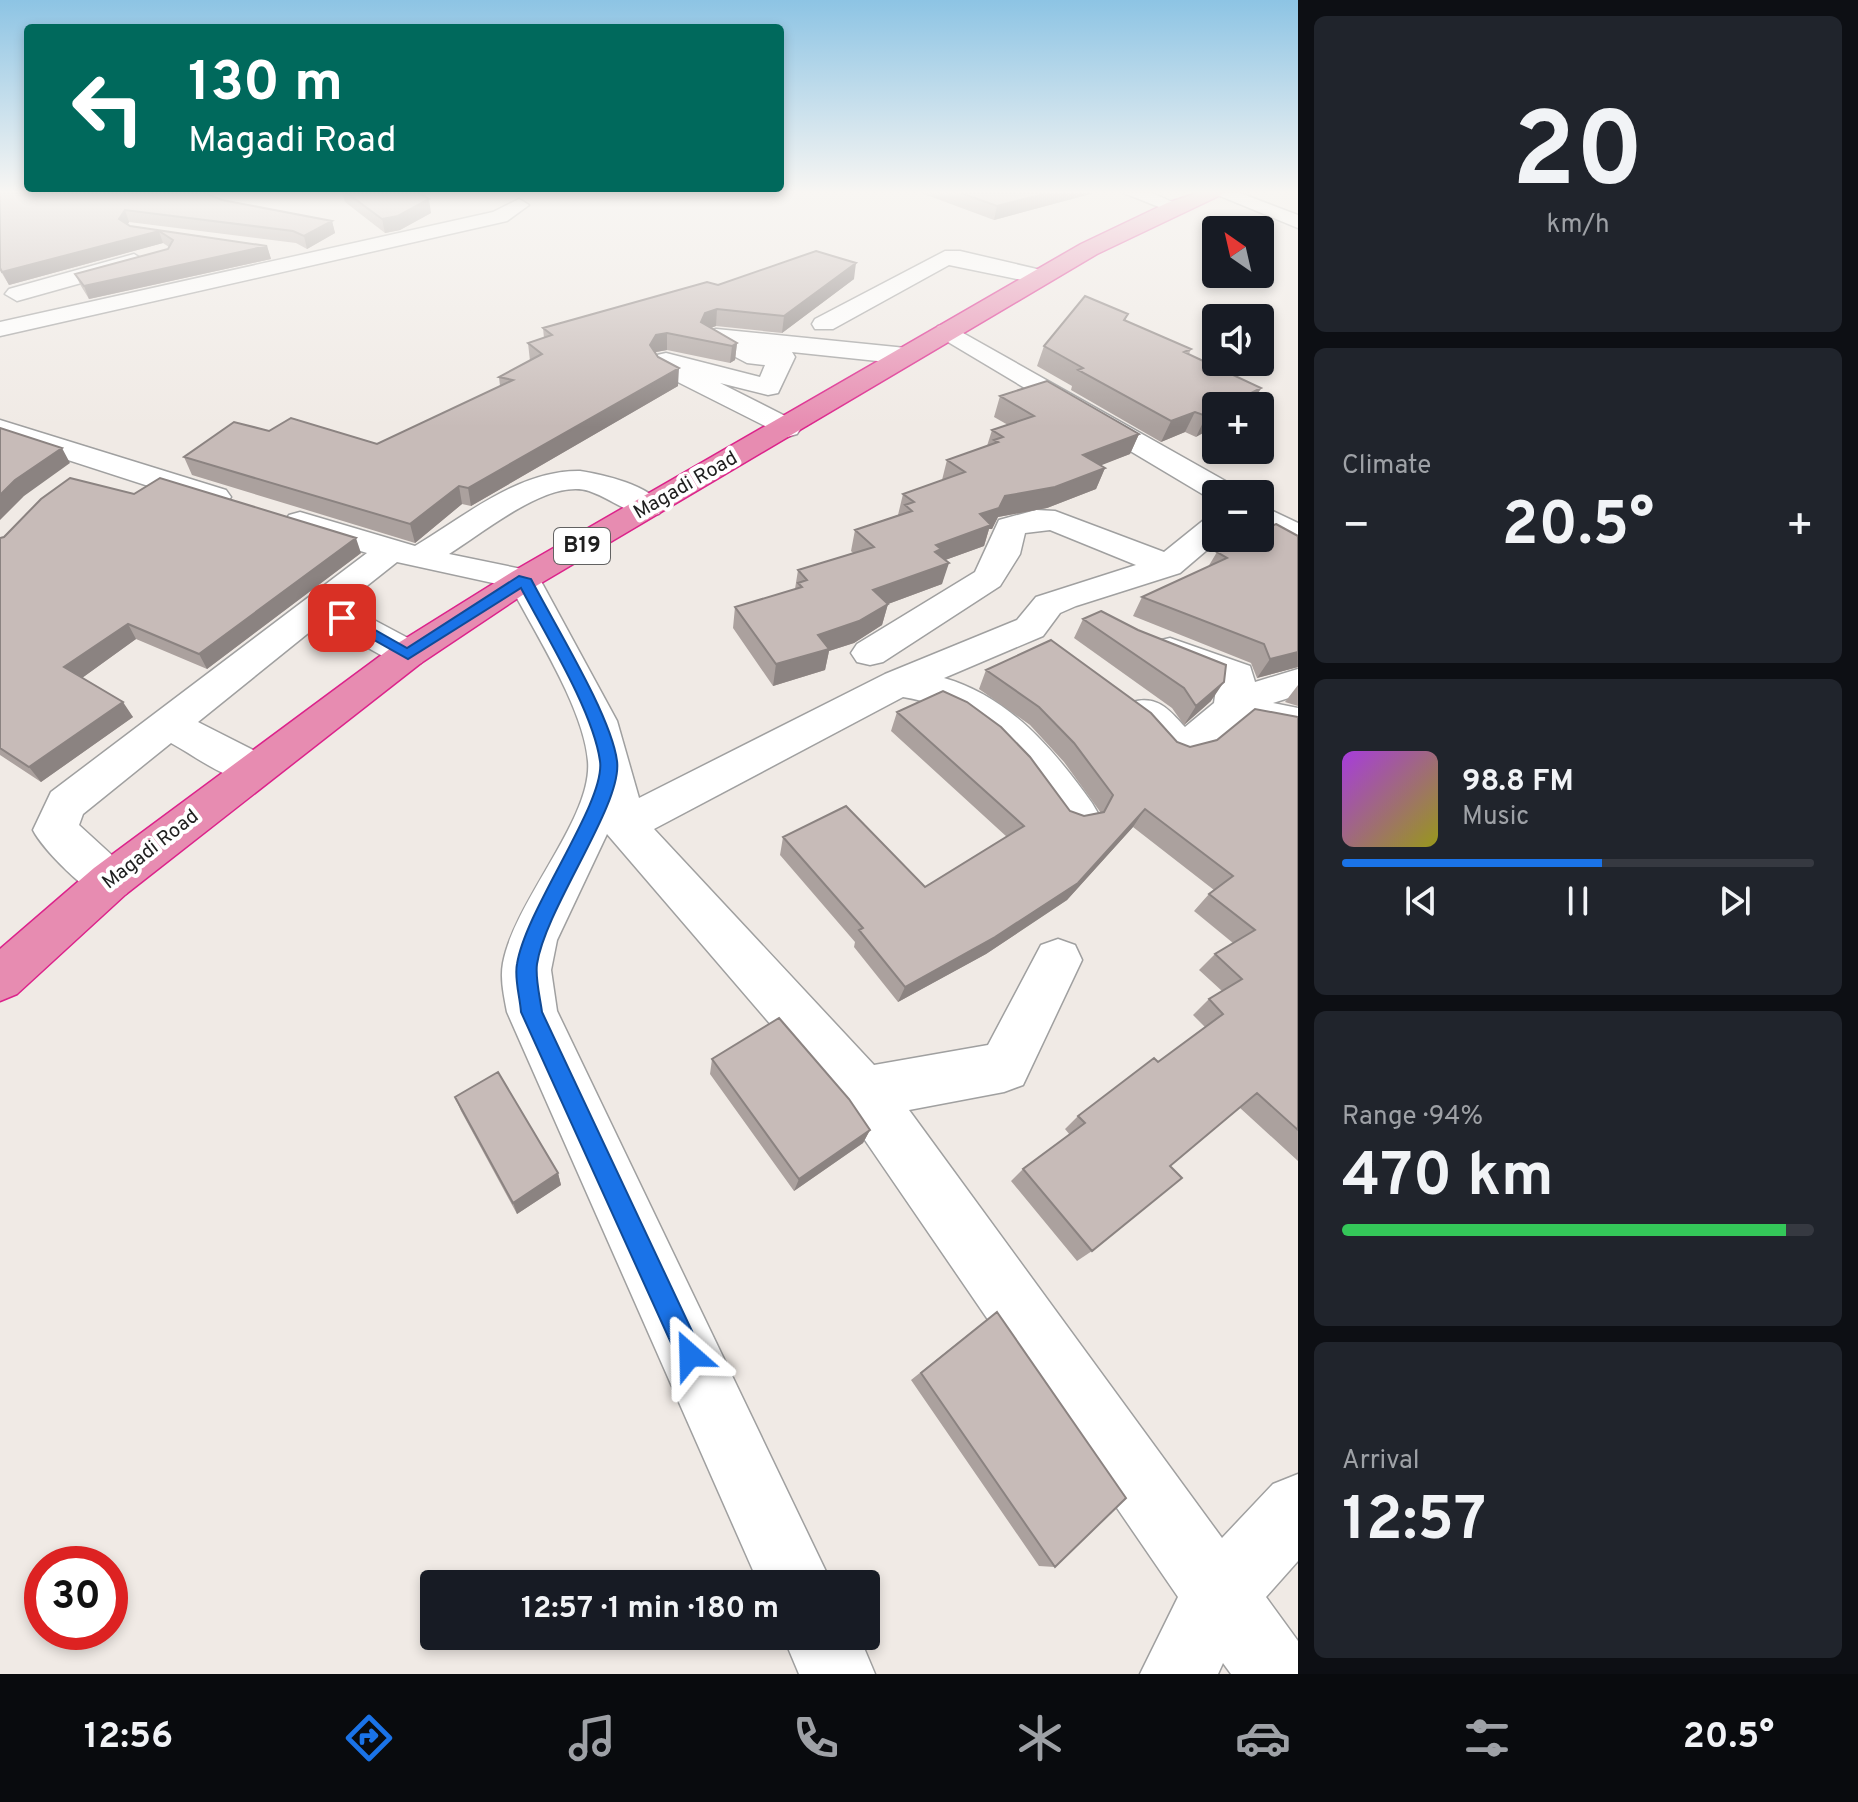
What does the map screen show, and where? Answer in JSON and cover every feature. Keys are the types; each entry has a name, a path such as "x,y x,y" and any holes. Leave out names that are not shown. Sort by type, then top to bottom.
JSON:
{"highway":[{"name":"Magadi Road","path":"0,979 110,881 408,654 524,579 1052,271"}],"street":[{"path":"8,292 92,271"},
{"path":"0,329 259,271"},
{"path":"824,324 921,271"},
{"path":"1016,271 1041,277"},
{"path":"8,292 64,315"},
{"path":"947,331 1202,481"},
{"path":"787,428 669,367 666,361 768,387 782,357 756,358 716,337 906,356"},
{"path":"0,429 85,470 259,510 405,554 524,579 595,719 624,825 864,1093 1276,1674"},
{"path":"110,881 55,830 57,818 66,804 320,606 405,554 555,479 573,477 593,481 648,507"},
{"path":"870,653 988,579 1003,554 1010,527 1036,520 1055,521 1168,566"},
{"path":"624,825 898,683 1168,566 1202,538"},
{"path":"988,579 1049,619 1103,618"},
{"path":"320,606 408,654"},
{"path":"1142,639 1237,675 1233,709"},
{"path":"1118,692 1156,720 1168,739 1185,750 1233,709 1259,694 1298,682"},
{"path":"898,683 952,695 1018,739 1050,774 1077,815"},
{"path":"1233,709 1298,722"},
{"path":"168,724 254,769"},
{"path":"609,762 605,791 540,920 526,966 532,1012 790,1570"},
{"path":"864,1093 1004,1067 1058,960"},
{"path":"1178,1674 1218,1595 1298,1509"},
{"path":"826,1650 837,1674"}],"building":[{"path":"86,271 152,271 84,286 75,274"},
{"path":"758,271 845,271 784,316 717,309 705,313 701,322 737,343 732,346 667,333 656,335 650,345 658,357 679,368 468,488 459,486 410,524 184,457 234,422 269,431 291,418 377,444 513,380 499,377 542,354 528,343 552,335 543,328 707,282 718,285"},
{"path":"1085,296 1128,314 1124,320 1191,349 1184,352 1202,360 1202,376 1235,376 1261,388 1253,392 1202,392 1202,415 1195,412 1171,421 1078,370 1083,368 1044,346"},
{"path":"1047,381 1139,434 1083,455 1105,468 1055,487 1005,496 999,508 980,514 991,525 936,545 941,549 935,552 949,563 873,590 888,604 859,621 818,635 829,649 776,664 735,607 802,587 798,583 807,580 798,570 874,547 855,530 912,511 905,505 914,502 903,494 965,472 947,460 998,442 994,440 1003,437 992,430 1034,416 1000,396"},
{"path":"0,428 62,448 15,480 0,495"},
{"path":"70,478 134,494 160,478 356,538 199,654 128,624 64,667 123,702 29,767 0,748 0,538 41,499"},
{"path":"1274,525 1298,536 1298,652 1270,659 1264,644 1142,597 1227,558 1217,552 1274,552"},
{"path":"1101,611 1138,630 1226,665 1224,682 1196,706 1184,688 1083,619"},
{"path":"1051,640 1151,713 1177,742 1190,747 1217,740 1255,709 1298,717 1298,1130 1257,1093 1170,1166 1182,1178 1092,1251 1023,1169 1085,1123 1078,1116 1154,1058 1158,1062 1223,1014 1209,999 1242,979 1215,954 1255,930 1209,894 1233,876 1145,809 1078,883 995,937 905,987 859,930 863,928 783,837 846,806 925,887 1024,826 897,712 943,691 967,702 1001,727 1030,757 1070,811 1084,816 1104,812 1113,795 1074,743 1039,707 986,670"},
{"path":"779,1018 849,1099 870,1130 799,1179 712,1059"},
{"path":"498,1072 558,1173 513,1203 455,1097"},
{"path":"997,1312 1126,1498 1055,1567 921,1373"}],"route":[{"path":"342,618 408,654 524,579 595,719 609,762 605,791 540,920 526,966 532,1012 690,1355"}]}
